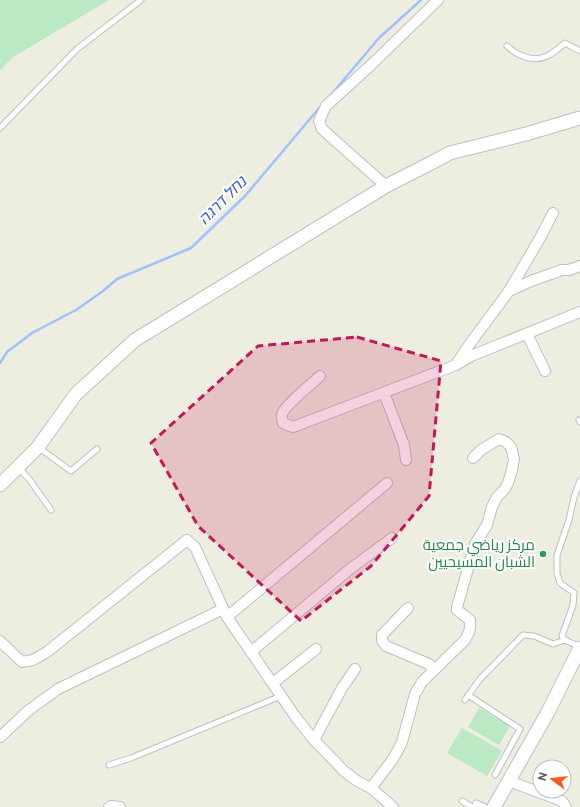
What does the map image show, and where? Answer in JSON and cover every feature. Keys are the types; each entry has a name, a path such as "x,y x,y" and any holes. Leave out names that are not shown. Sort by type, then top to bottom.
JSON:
{"street":[{"path":"386,186 322,129 319,121 326,106 438,0"},
{"path":"0,485 38,447 76,394 135,340 386,186 450,153 526,134 580,118"},
{"path":"456,365 509,291 553,213"},
{"path":"509,291 562,270 569,270 580,266"},
{"path":"320,376 283,412 281,418 283,423 293,427 384,393 456,365 472,356 580,312"},
{"path":"527,334 545,371"},
{"path":"384,393 404,445 406,460"},
{"path":"371,788 402,742 415,694 422,682 464,641 471,627 470,620 457,610 457,607 475,544 487,525 492,507 497,497 508,483 514,459 511,447 506,442 499,439 473,458"},
{"path":"0,737 29,710 58,689 225,613 387,483"},
{"path":"250,652 350,569 392,538"},
{"path":"0,641 22,662 33,660 47,652 187,540 195,547 225,613 250,652 297,719 314,740 344,771 357,781 371,788 393,807"},
{"path":"408,608 382,635 382,641 386,646 430,664 433,670"},
{"path":"494,807 576,664 580,647"},
{"path":"273,683 316,649"},
{"path":"314,740 342,688 355,669"},
{"path":"509,781 562,801 566,807"},
{"path":"109,807 120,807"}],"lane":[{"path":"0,128 77,49 141,0"},
{"path":"507,46 514,53 522,57 534,58 546,56 565,43 580,51"},
{"path":"38,447 71,471 97,449"},
{"path":"18,467 29,479 51,510"},
{"path":"580,481 557,555 557,573 560,583 574,593 572,605 562,636 565,640 580,647"},
{"path":"495,775 520,728 466,698 480,679 523,635 534,636 554,644 565,640"},
{"path":"110,764 130,758 281,696"},
{"path":"462,802 473,807 476,803 485,807"}],"highlighted area":[{"path":"357,337 441,361 429,496 371,566 301,621 198,526 151,443 258,346"}],"green space":[{"path":"0,0 109,0 13,57 0,70"},
{"path":"479,708 510,726 499,745 468,727"},
{"path":"462,728 502,751 487,776 447,753"}],"waterway":[{"name":"נחל דרגה","path":"330,96 379,38 421,0"},
{"name":"נחל דרגה","path":"0,363 7,352 32,333 76,310 117,279 191,248 245,196 320,107"}],"place":[{"name":"مركز رياضي جمعية الشبان المسيحيين","path":"543,554"}]}
